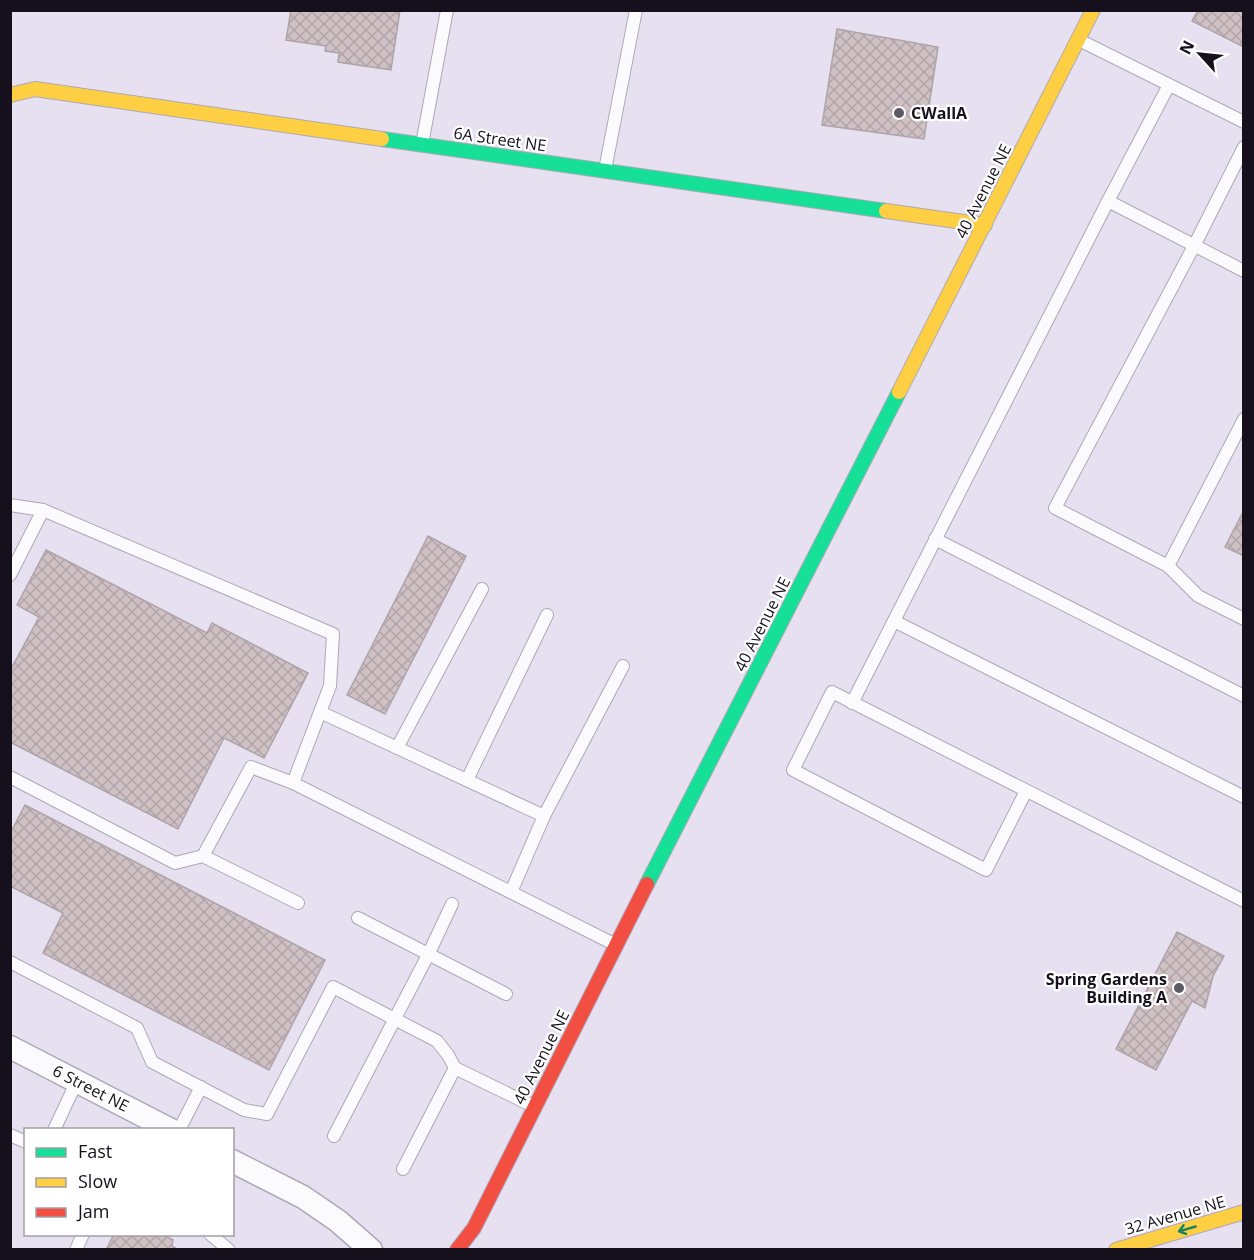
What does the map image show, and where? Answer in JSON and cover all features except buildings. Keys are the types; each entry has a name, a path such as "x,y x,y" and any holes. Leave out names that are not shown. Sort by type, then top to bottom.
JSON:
{"street":[{"name":"40 Avenue NE","path":"458,1250 474,1228 616,945 985,225 1092,10"},
{"name":"6A Street NE","path":"10,95 35,89 985,225"},
{"name":"6 Street NE","path":"10,1047 167,1128"},
{"path":"234,1162 303,1197 338,1221 371,1250"},
{"name":"32 Avenue NE","path":"1116,1250 1244,1212"}],"lane":[{"path":"422,145 447,10"},
{"path":"605,170 636,10"},
{"path":"1078,39 1244,122"},
{"path":"852,703 1169,85"},
{"path":"1244,147 1055,508 1168,566 1198,596 1244,619"},
{"path":"1108,201 1244,271"},
{"path":"1168,566 1244,419"},
{"path":"10,506 43,510 333,634 330,686 293,783"},
{"path":"10,575 43,510"},
{"path":"935,539 1244,696"},
{"path":"397,748 482,589"},
{"path":"467,780 547,615"},
{"path":"894,621 1244,797"},
{"path":"511,892 544,816 623,666"},
{"path":"1026,791 986,870 793,770 832,692 1244,901"},
{"path":"320,712 544,816"},
{"path":"203,856 251,767 293,783 616,945"},
{"path":"10,777 175,863 203,856 298,903"},
{"path":"334,1136 452,904"},
{"path":"358,918 506,994"},
{"path":"10,962 137,1028 152,1062 244,1110 267,1114 333,987 437,1041 448,1054 455,1068 534,1106"},
{"path":"404,1169 455,1068"},
{"path":"55,1128 77,1081"},
{"path":"179,1128 201,1087"},
{"path":"10,1135 24,1141"},
{"path":"76,1250 82,1236"},
{"path":"212,1236 229,1250"}],"traffic: fast":[{"path":"382,139 886,211"},
{"path":"647,884 899,392"}],"traffic: slow":[{"path":"899,392 1093,10"},
{"path":"10,95 35,89 382,139"},
{"path":"886,211 985,225"},
{"path":"1116,1250 1244,1212"}],"traffic: jam":[{"path":"457,1250 474,1228 647,884"}],"place":[{"name":"CWallA","path":"899,113"},
{"name":"Spring Gardens Building A","path":"1179,988"}]}
